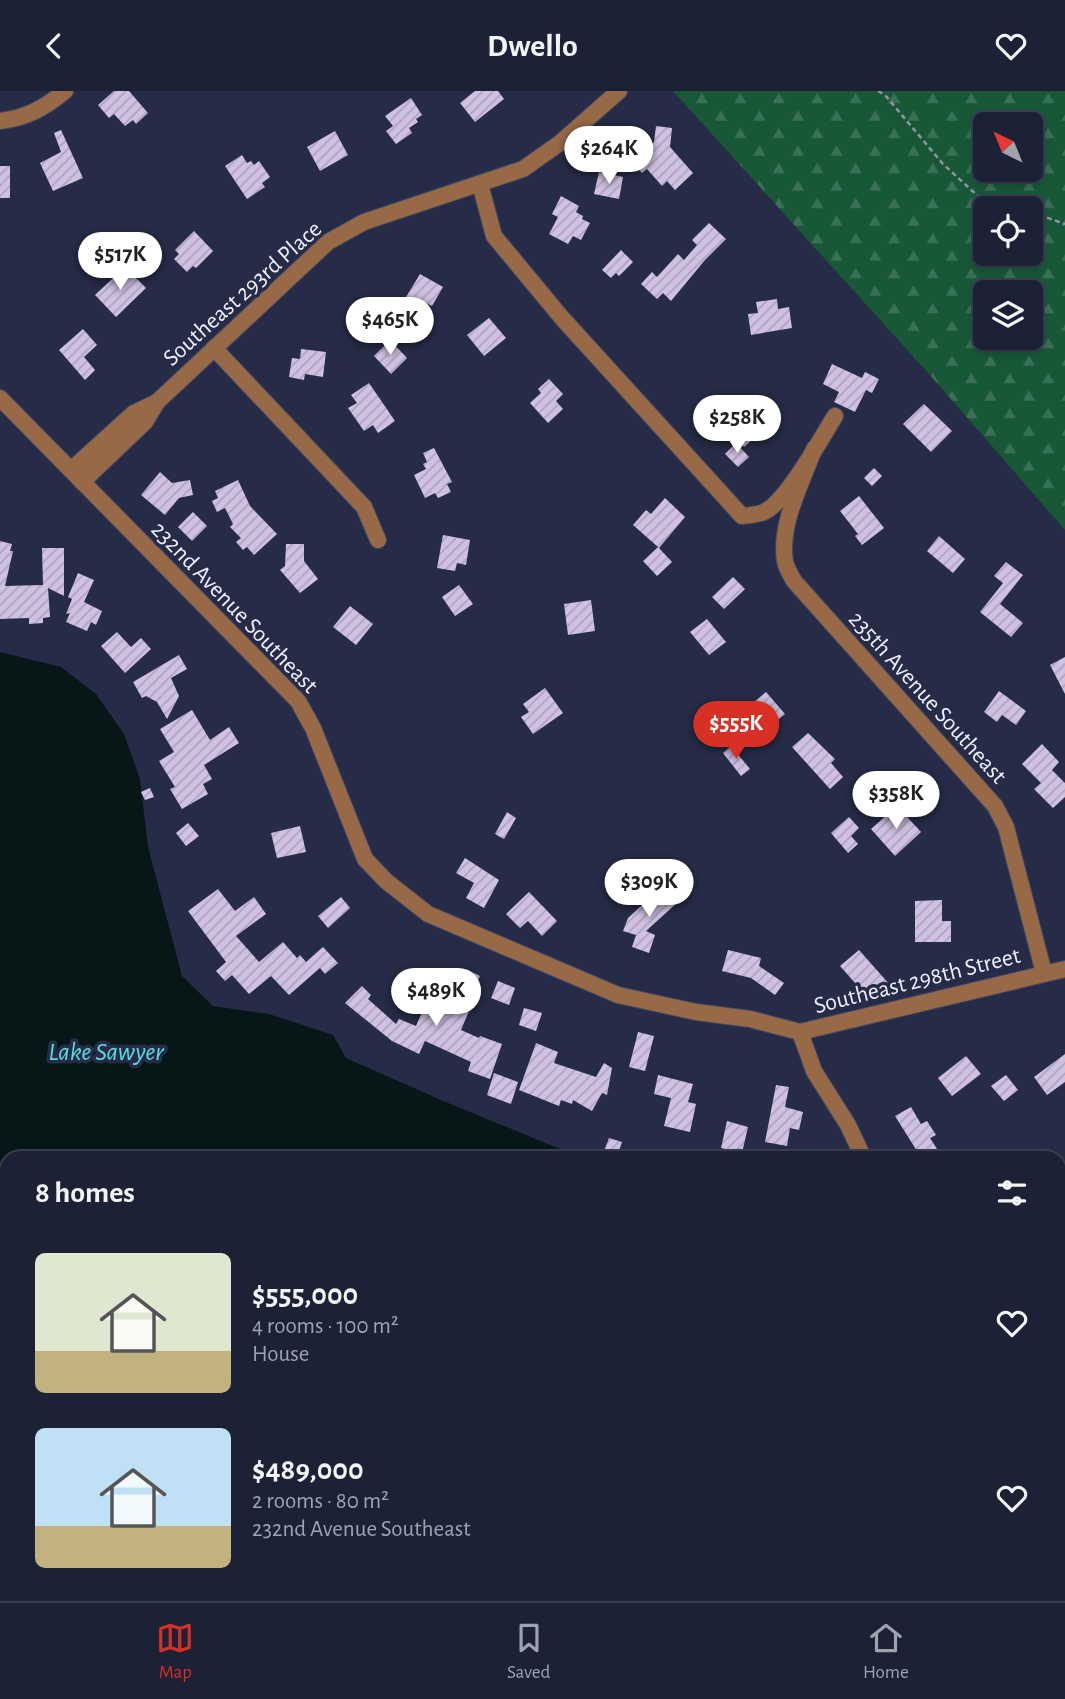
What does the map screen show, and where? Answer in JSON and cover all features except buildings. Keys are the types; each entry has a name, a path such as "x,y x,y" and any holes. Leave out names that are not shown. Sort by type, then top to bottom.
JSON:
{"street":[{"path":"0,121 15,119 43,109 65,91"},
{"name":"Southeast 293rd Place","path":"77,476 145,422 157,402 328,242 364,222 523,169 560,143 619,91"},
{"path":"480,184 494,236 562,318 743,516 762,514 773,507 835,416"},
{"path":"214,348 364,507 378,540"},
{"name":"232nd Avenue Southeast","path":"0,398 298,702 313,728 365,859 410,901 428,914 618,995 696,1012 750,1019 800,1032"},
{"name":"235th Avenue Southeast","path":"814,449 791,513 785,537 785,563 794,581 995,806 1006,827 1044,973"},
{"name":"Southeast 298th Street","path":"800,1032 1065,969"},
{"path":"800,1032 814,1071 848,1125 860,1151"}],"path":[{"path":"878,91 885,95 943,164 978,196"},
{"path":"1043,216 1065,224"}],"green space":[{"path":"673,91 1065,91 1065,530 929,374"}],"water":[{"name":"Lake Sawyer","path":"0,652 61,667 96,694 124,734 140,779 148,847 182,976 213,1006 269,1014 333,1035 346,1058 565,1151 0,1151"}]}
